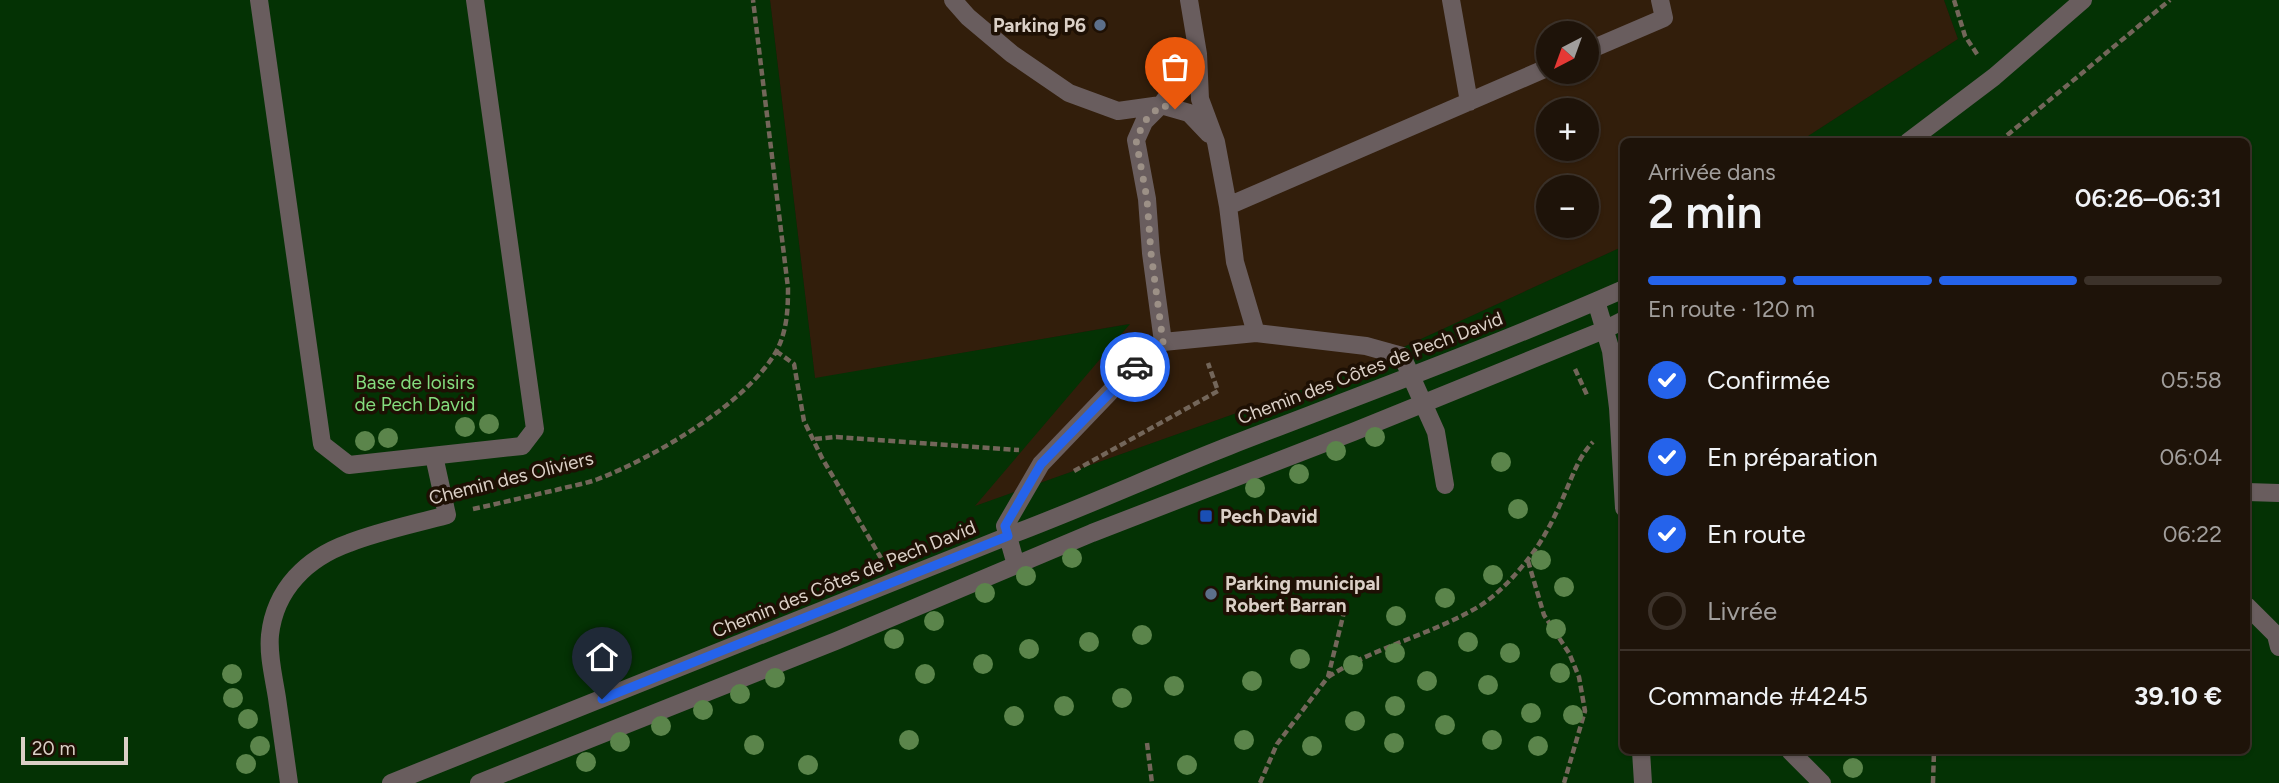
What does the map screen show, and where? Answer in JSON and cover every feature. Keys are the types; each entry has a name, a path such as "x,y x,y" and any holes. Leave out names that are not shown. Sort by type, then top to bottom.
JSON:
{"street":[{"path":"259,0 322,444 349,465 522,446 535,429 475,0"},
{"path":"953,0 968,17 1012,54 1069,93 1118,111 1161,105 1189,113 1216,142"},
{"path":"1189,0 1198,54 1200,99 1216,142 1236,262 1256,333"},
{"path":"1451,0 1469,102"},
{"path":"1600,45 1664,18 1660,0"},
{"path":"1913,138 1994,77 2083,0"},
{"path":"1163,342 1147,199 1136,140 1144,122 1161,105 1198,54"},
{"path":"1228,205 1536,73"},
{"name":"Chemin des Côtes de Pech David","path":"391,783 1620,291"},
{"path":"1596,301 1611,351 1620,441"},
{"path":"479,783 1620,322"},
{"path":"1016,565 1005,526 1041,464 1131,370 1163,342 1256,333 1366,346 1402,356 1436,432 1445,485"},
{"path":"434,456 447,515"},
{"path":"2250,492 2279,493"},
{"name":"Chemin des Oliviers","path":"289,783 270,647 274,615 284,590 317,557 349,542 447,515"},
{"path":"2250,609 2276,635 2279,647"},
{"path":"1641,754 1643,783"},
{"path":"1793,754 1822,783"}],"path":[{"name":"Chemin des Oliviers","path":"447,515 595,480 643,459 680,438 738,396 759,375 776,351 785,331 788,288 765,117 753,0"},
{"path":"1954,0 1965,36 1994,77"},
{"path":"2004,138 2170,0"},
{"path":"1071,472 1218,391 1200,338"},
{"path":"776,351 794,364 804,421 822,458 881,559"},
{"path":"1575,369 1591,404"},
{"path":"1260,783 1277,744 1328,677 1350,662 1437,627 1480,605 1508,583 1528,560 1553,519 1581,458 1598,436"},
{"path":"815,439 836,437 1009,448 1027,452"},
{"path":"1528,560 1545,615 1569,653 1579,677 1584,711 1564,783"},
{"path":"1328,677 1345,608"},
{"path":"1147,743 1152,783"},
{"path":"1933,783 1934,754"}],"shaded area":[{"path":"770,0 1944,0 1958,39 1805,138 1620,138 1620,248 1338,377 973,507 1128,324 815,379"}],"green space":[{"name":"Base de loisirs de Pech David","path":"0,0 770,0 815,378 1130,324 975,506 1338,377 1620,248 1620,754 2250,754 2250,138 1805,138 1958,39 1944,0 2279,0 2279,783 0,783"}],"way so far":[{"path":"1135,367 1163,342 1147,199 1136,140 1144,122 1161,105 1175,109"}],"place":[{"name":"Parking P6","path":"1100,25"},
{"name":"Pech David","path":"1206,516"},
{"name":"Parking municipal Robert Barran","path":"1211,594"}],"route":[{"path":"602,699 1008,536 1005,526 1041,464 1135,367"}]}
